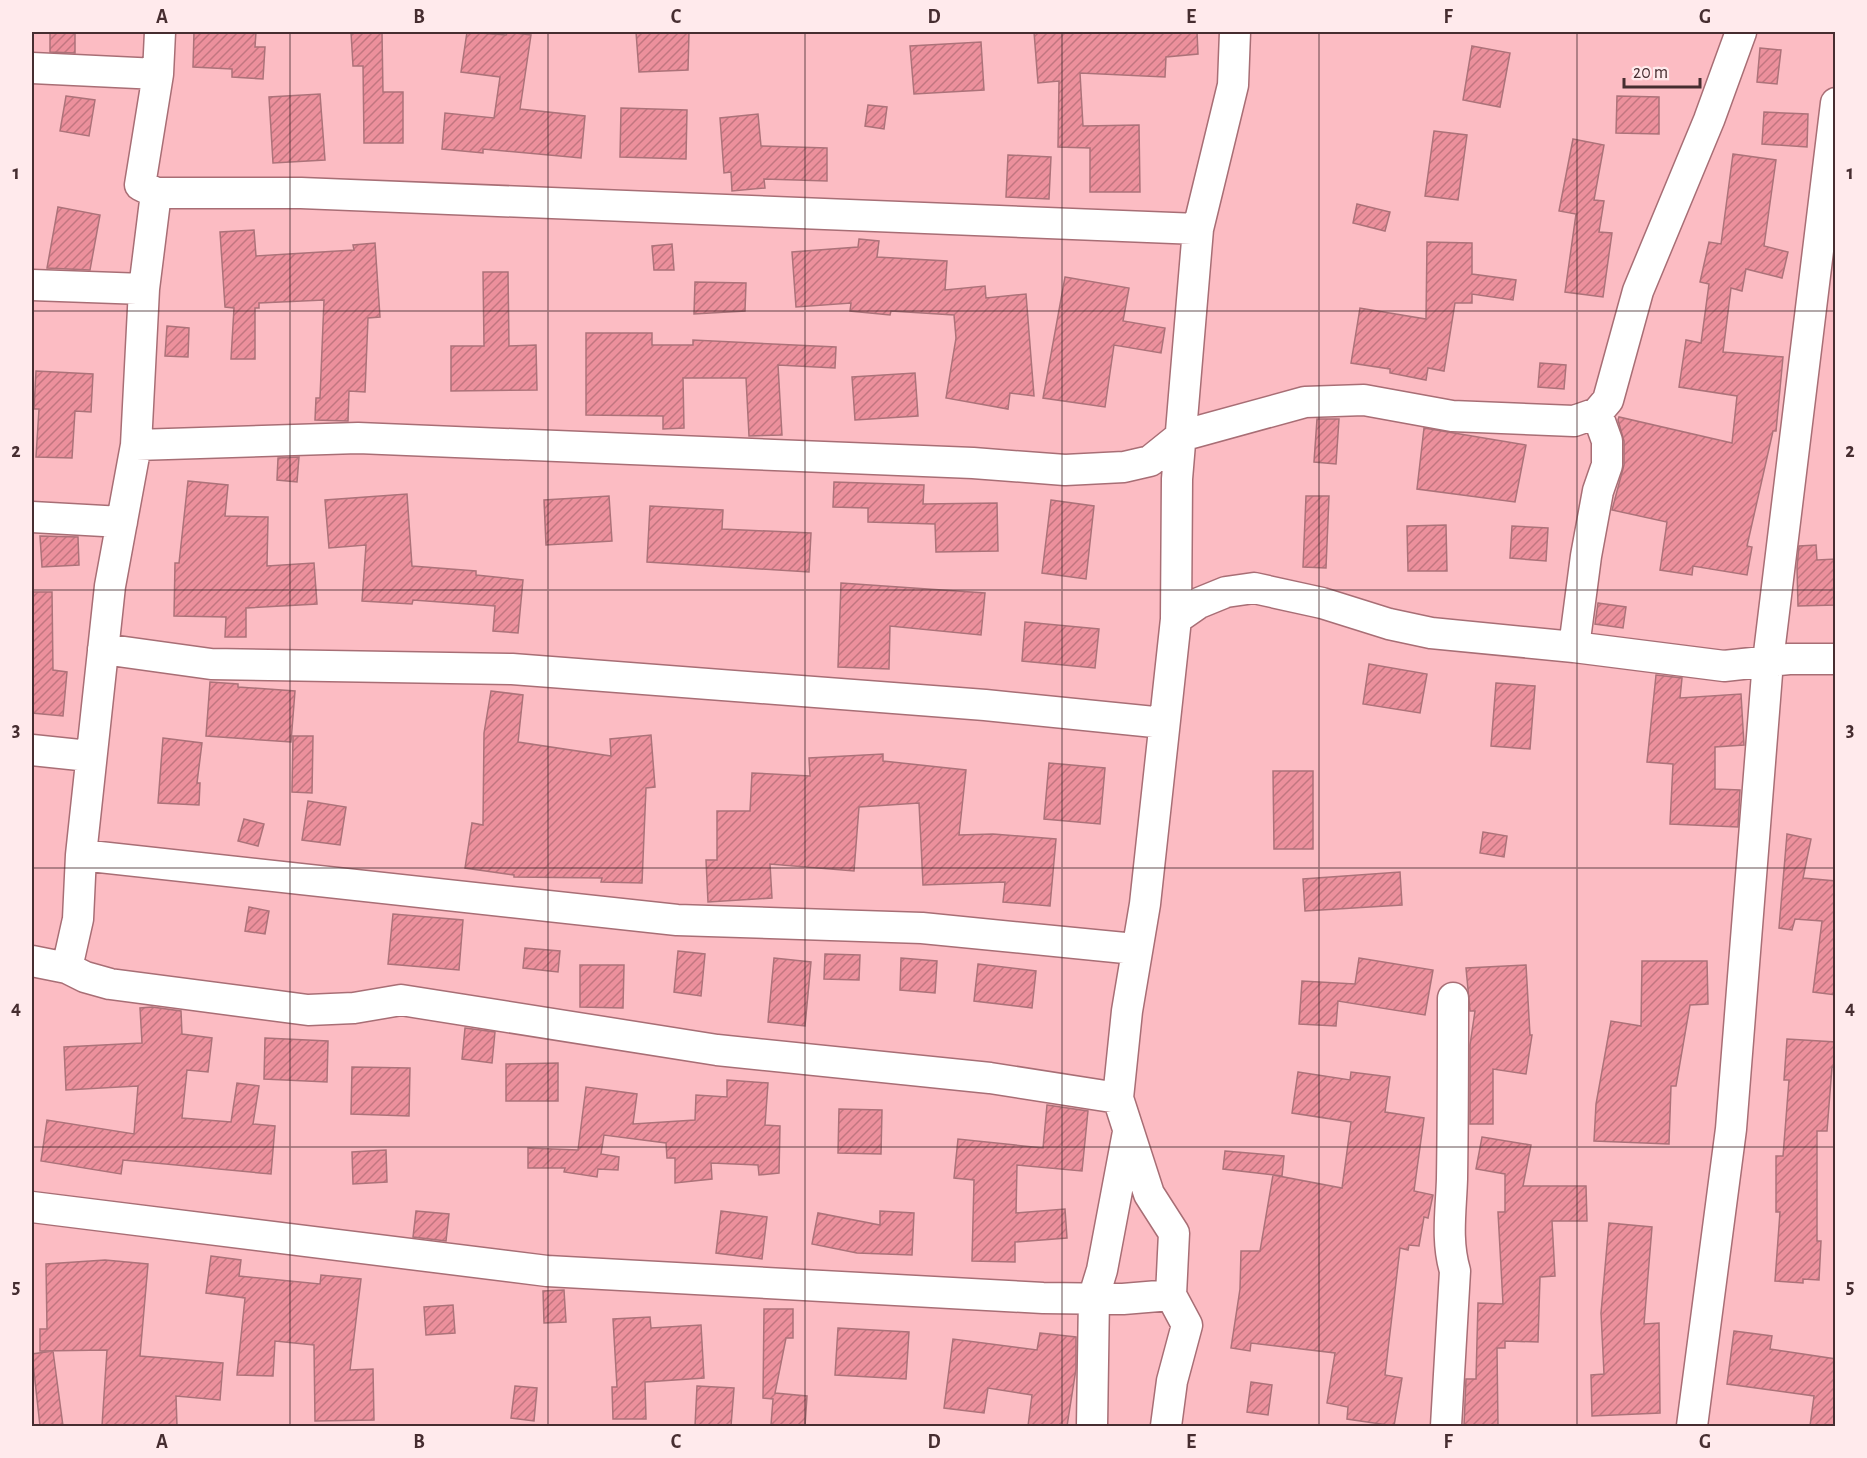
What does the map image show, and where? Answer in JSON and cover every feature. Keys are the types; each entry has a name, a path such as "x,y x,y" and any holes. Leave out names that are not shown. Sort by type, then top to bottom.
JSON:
{"street":[{"path":"160,32 158,74 140,185 156,193 301,193 1198,229"},
{"path":"1166,1426 1172,1381 1186,1325 1171,1294 1174,1233 1149,1194 1118,1098 1135,949 1145,904 1176,619 1177,479 1198,229 1233,85 1235,32"},
{"path":"136,445 358,438 973,463 1065,470 1124,467 1150,461 1181,436 1305,402 1364,400 1452,416 1574,421 1597,413 1608,400 1638,291 1709,120 1741,32"},
{"path":"32,68 158,74"},
{"path":"1692,1426 1731,1129 1768,661 1836,104"},
{"path":"67,968 78,919 89,756 110,586 136,445 144,289 156,193"},
{"path":"32,285 144,289"},
{"path":"1574,647 1586,556 1598,491 1607,465 1607,441 1597,413"},
{"path":"1150,461 1177,479"},
{"path":"32,517 122,522"},
{"path":"1176,619 1199,603 1226,592 1254,588 1322,603 1389,624 1431,633 1574,647 1724,666 1768,661 1836,659"},
{"path":"103,649 211,664 512,669 985,705 1164,723"},
{"path":"32,750 89,756"},
{"path":"81,855 677,920 922,928 1135,949"},
{"path":"32,961 67,968 85,977 110,984 188,996 308,1010 354,1008 401,1000 717,1050 990,1078 1118,1098"},
{"path":"1446,1426 1455,1271 1449,1253 1448,1235 1452,1180 1453,998"},
{"path":"1092,1426 1094,1296 1102,1270 1128,1132"},
{"path":"32,1207 546,1271 1043,1298 1094,1296 1123,1299 1171,1294"}],"building":[{"path":"50,32 75,32 75,53 50,52"},
{"path":"194,32 256,32 255,47 265,47 263,79 232,77 232,69 193,67"},
{"path":"351,32 382,32 383,92 403,92 403,143 364,143 363,66 353,66"},
{"path":"467,32 506,35 508,32 531,35 520,109 585,116 581,158 483,149 483,153 442,149 445,113 494,118 500,77 461,72"},
{"path":"636,32 689,32 688,70 639,72"},
{"path":"1034,32 1197,32 1198,54 1166,57 1165,77 1080,73 1083,126 1139,125 1140,192 1090,192 1090,148 1058,147 1059,81 1038,83"},
{"path":"981,42 984,90 914,94 910,46"},
{"path":"1472,46 1510,53 1500,107 1463,100"},
{"path":"1760,48 1781,50 1777,84 1757,82"},
{"path":"320,94 325,160 273,163 269,97"},
{"path":"66,96 95,100 89,136 60,131"},
{"path":"1617,96 1659,97 1659,134 1616,133"},
{"path":"868,105 887,107 884,129 865,126"},
{"path":"621,108 687,110 686,159 620,157"},
{"path":"1764,112 1808,114 1807,147 1762,144"},
{"path":"758,114 761,146 827,148 827,181 764,179 765,188 732,191 731,172 724,173 720,118"},
{"path":"1434,131 1467,135 1458,200 1425,196"},
{"path":"1573,139 1604,145 1594,200 1604,201 1599,232 1612,233 1603,297 1565,292 1576,214 1559,211"},
{"path":"1733,154 1776,160 1764,246 1788,252 1782,278 1746,269 1742,291 1731,288 1723,352 1783,357 1776,431 1773,431 1747,546 1752,547 1747,575 1693,566 1692,575 1660,570 1667,522 1612,510 1624,465 1624,441 1618,420 1619,417 1732,443 1737,396 1679,387 1686,340 1701,343 1709,284 1700,282 1709,242 1721,244"},
{"path":"1008,155 1051,157 1049,199 1006,197"},
{"path":"1357,204 1390,212 1385,231 1353,223"},
{"path":"58,207 100,215 90,270 47,268"},
{"path":"254,230 256,256 354,250 353,245 375,243 380,317 368,318 365,392 349,391 348,421 315,420 316,398 320,398 324,300 259,303 259,308 255,308 255,359 231,359 234,308 225,307 220,232"},
{"path":"859,239 879,241 877,257 947,261 945,290 985,286 986,298 1026,294 1034,396 1010,393 1008,409 946,398 956,338 954,315 891,311 890,315 850,311 851,303 796,307 792,252 858,247"},
{"path":"1427,242 1472,243 1472,274 1516,280 1513,300 1472,294 1472,303 1455,303 1444,371 1428,368 1426,380 1390,373 1390,369 1351,363 1360,308 1426,319"},
{"path":"672,244 674,270 654,270 652,246"},
{"path":"483,272 508,272 509,346 536,345 537,390 451,391 451,346 484,346"},
{"path":"1065,277 1129,288 1123,321 1165,328 1161,353 1114,345 1105,407 1043,398"},
{"path":"695,282 746,283 745,311 694,314"},
{"path":"167,326 189,328 188,357 165,356"},
{"path":"586,333 652,333 652,345 693,345 693,340 836,347 835,368 778,365 782,435 749,436 746,378 683,378 684,428 663,429 663,416 586,415"},
{"path":"1540,363 1566,365 1564,389 1538,387"},
{"path":"36,371 93,374 91,412 75,411 72,458 36,457 39,409 34,409"},
{"path":"915,373 918,416 855,420 852,377"},
{"path":"1317,419 1339,419 1336,464 1314,462"},
{"path":"1424,428 1526,445 1515,502 1417,489"},
{"path":"299,457 297,482 277,480 278,458"},
{"path":"188,481 228,485 225,516 268,517 267,566 314,563 317,604 246,608 246,637 225,637 226,617 174,616 175,563 179,563"},
{"path":"834,482 924,485 923,504 997,503 998,551 936,552 935,524 868,522 868,508 833,507"},
{"path":"407,494 412,566 476,571 476,575 523,580 518,633 493,631 495,606 413,600 412,604 362,601 366,545 329,548 325,500"},
{"path":"609,496 612,541 546,545 544,500"},
{"path":"1306,496 1329,496 1326,568 1303,567"},
{"path":"1051,500 1094,506 1086,579 1042,573"},
{"path":"650,506 723,510 722,529 811,533 809,572 647,562"},
{"path":"1446,525 1447,571 1408,571 1407,526"},
{"path":"1512,526 1548,528 1546,561 1510,558"},
{"path":"40,536 78,537 79,565 42,567"},
{"path":"1816,545 1817,560 1836,559 1836,605 1798,606 1799,546"},
{"path":"841,583 985,593 981,635 890,626 889,669 838,667"},
{"path":"32,592 52,592 53,670 67,672 63,716 32,713"},
{"path":"1598,603 1626,607 1623,628 1595,624"},
{"path":"1025,622 1099,629 1095,668 1022,661"},
{"path":"1369,664 1427,674 1420,713 1363,704"},
{"path":"1656,675 1682,678 1680,698 1741,694 1744,745 1715,747 1715,789 1740,790 1738,827 1670,824 1673,764 1647,762"},
{"path":"210,682 238,684 238,687 295,691 291,742 206,736"},
{"path":"1496,683 1535,686 1530,749 1491,746"},
{"path":"491,691 523,695 518,742 611,756 610,739 651,735 655,787 646,788 642,883 601,882 602,878 514,877 514,875 465,868 472,823 483,825 484,733"},
{"path":"293,736 313,736 312,793 292,792"},
{"path":"163,738 202,743 197,783 200,783 199,805 158,803"},
{"path":"883,754 883,761 966,770 959,835 993,834 1056,839 1050,906 1003,902 1005,882 923,885 919,803 859,807 854,871 770,864 772,898 708,902 706,860 717,860 717,811 750,811 752,773 810,776 809,758"},
{"path":"1049,763 1105,768 1100,824 1044,819"},
{"path":"1273,771 1313,771 1313,849 1274,849"},
{"path":"308,801 346,807 340,845 302,840"},
{"path":"244,819 264,824 258,846 238,841"},
{"path":"1483,832 1507,836 1504,857 1480,853"},
{"path":"1787,834 1811,839 1803,878 1836,881 1836,995 1813,992 1822,921 1795,919 1792,930 1779,928"},
{"path":"1400,872 1402,905 1305,911 1303,879"},
{"path":"249,907 269,911 265,934 245,931"},
{"path":"393,914 463,920 459,970 388,964"},
{"path":"525,948 560,951 558,972 523,968"},
{"path":"678,951 705,954 701,996 674,992"},
{"path":"825,954 860,955 859,980 824,979"},
{"path":"774,958 811,962 805,1026 768,1022"},
{"path":"901,958 937,961 935,993 900,990"},
{"path":"1359,958 1433,970 1425,1015 1338,1001 1336,1026 1299,1024 1302,981 1355,984"},
{"path":"1642,961 1707,961 1708,1004 1690,1005 1676,1086 1671,1086 1669,1144 1594,1141 1596,1104 1611,1021 1641,1026"},
{"path":"978,964 1036,971 1032,1008 974,1001"},
{"path":"580,965 624,965 623,1008 580,1007"},
{"path":"1526,965 1530,1035 1532,1035 1526,1074 1493,1069 1493,1124 1470,1124 1470,1045 1475,1011 1470,1011 1466,968"},
{"path":"152,1007 181,1011 182,1034 212,1038 208,1072 187,1070 182,1118 231,1122 237,1083 259,1086 253,1124 275,1126 271,1174 123,1160 121,1174 41,1161 47,1120 134,1134 138,1086 66,1090 64,1047 142,1043 140,1008"},
{"path":"465,1028 495,1032 492,1063 462,1059"},
{"path":"265,1038 328,1041 327,1082 264,1079"},
{"path":"1787,1039 1836,1042 1836,1067 1832,1067 1827,1131 1817,1131 1817,1241 1821,1241 1819,1280 1803,1279 1803,1283 1775,1281 1780,1212 1776,1212 1776,1156 1783,1156 1789,1080 1784,1080"},
{"path":"558,1063 558,1101 506,1101 506,1064"},
{"path":"352,1067 410,1068 409,1116 351,1114"},
{"path":"1298,1072 1350,1080 1351,1072 1390,1077 1385,1112 1424,1118 1414,1191 1433,1195 1428,1218 1424,1217 1419,1246 1409,1245 1408,1250 1400,1248 1385,1375 1402,1378 1394,1426 1347,1419 1348,1407 1327,1403 1335,1353 1251,1343 1250,1351 1231,1348 1240,1289 1241,1251 1260,1251 1273,1175 1342,1188 1351,1122 1292,1113"},
{"path":"727,1080 768,1083 765,1125 780,1126 779,1173 759,1175 758,1165 711,1163 712,1179 675,1183 675,1158 667,1158 666,1143 604,1135 601,1154 619,1157 618,1170 598,1169 597,1177 564,1172 565,1168 528,1168 528,1148 578,1150 586,1087 637,1094 633,1124 695,1120 696,1095 727,1097"},
{"path":"1047,1105 1088,1111 1082,1171 1017,1165 1016,1213 1065,1209 1067,1238 1015,1242 1015,1262 972,1261 974,1180 954,1178 958,1139 1043,1148"},
{"path":"839,1109 882,1110 881,1154 838,1153"},
{"path":"1482,1137 1531,1145 1523,1186 1586,1186 1587,1221 1552,1221 1555,1276 1540,1277 1538,1342 1505,1341 1505,1348 1497,1348 1498,1426 1464,1426 1466,1379 1476,1379 1478,1303 1503,1304 1498,1212 1505,1212 1505,1174 1476,1169"},
{"path":"386,1150 387,1182 353,1184 352,1152"},
{"path":"1225,1151 1284,1156 1282,1176 1223,1169"},
{"path":"416,1211 449,1214 446,1241 413,1237"},
{"path":"721,1211 767,1217 762,1259 716,1253"},
{"path":"880,1211 914,1213 912,1255 857,1253 812,1244 818,1213 880,1225"},
{"path":"1609,1223 1652,1227 1644,1324 1659,1323 1660,1413 1592,1416 1591,1375 1604,1374 1601,1313"},
{"path":"211,1256 241,1260 239,1276 320,1284 321,1275 361,1279 350,1370 373,1369 374,1420 315,1421 314,1345 275,1341 273,1376 237,1375 245,1298 206,1293"},
{"path":"105,1260 148,1264 140,1356 223,1363 220,1400 176,1396 177,1426 102,1426 107,1350 40,1351 40,1329 47,1329 46,1264"},
{"path":"564,1290 566,1322 544,1323 543,1291"},
{"path":"453,1305 455,1333 426,1335 424,1307"},
{"path":"764,1309 793,1309 793,1338 786,1338 775,1393 807,1396 805,1426 771,1425 773,1399 763,1398"},
{"path":"650,1317 651,1328 701,1325 704,1378 645,1382 646,1419 613,1419 612,1387 617,1387 613,1319"},
{"path":"838,1328 909,1332 906,1379 835,1375"},
{"path":"1734,1331 1772,1336 1770,1349 1836,1359 1836,1426 1810,1426 1814,1396 1727,1384"},
{"path":"1040,1333 1076,1337 1076,1369 1067,1426 1028,1426 1032,1395 988,1388 984,1413 944,1408 953,1339 1037,1350"},
{"path":"53,1351 63,1426 40,1426 32,1354"},
{"path":"1251,1382 1272,1385 1268,1415 1247,1412"},
{"path":"515,1386 537,1388 534,1421 511,1418"},
{"path":"697,1386 734,1388 731,1426 695,1426"}]}
